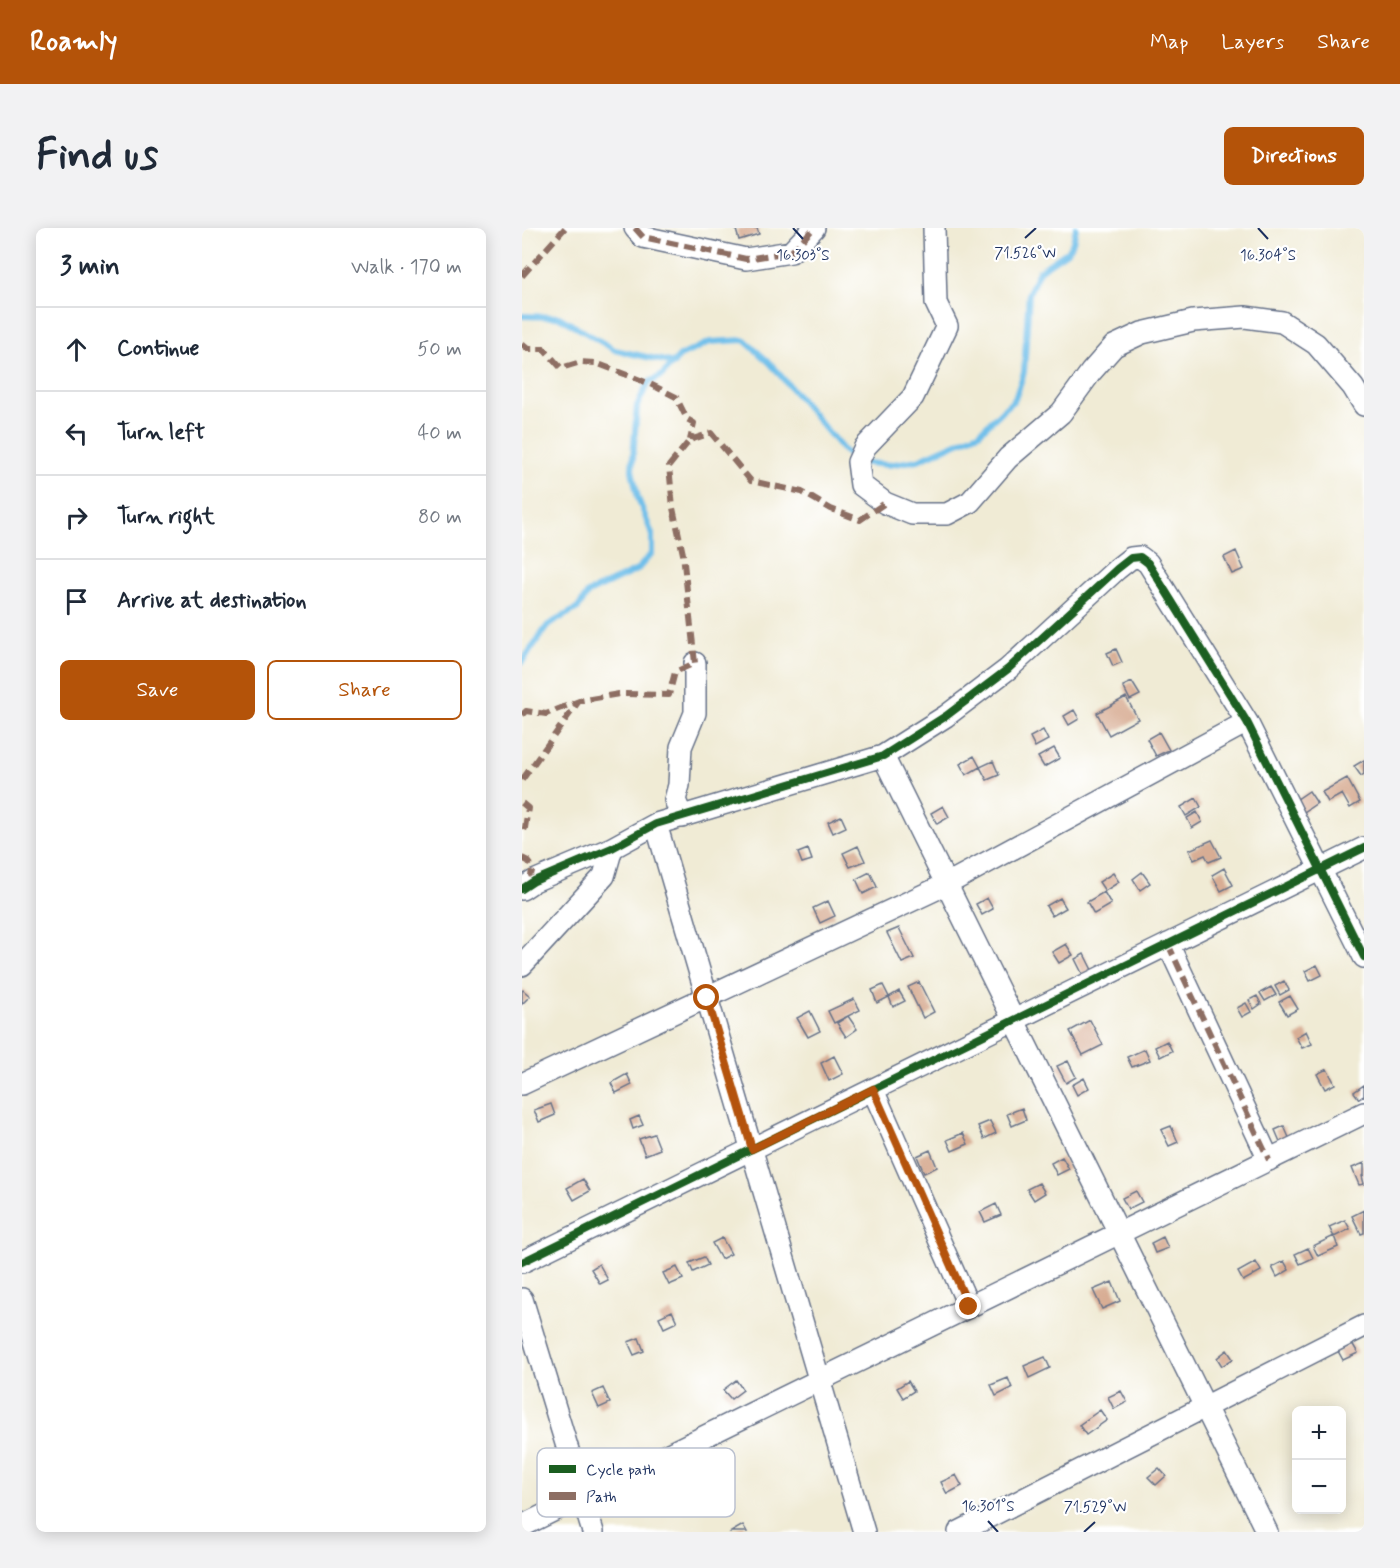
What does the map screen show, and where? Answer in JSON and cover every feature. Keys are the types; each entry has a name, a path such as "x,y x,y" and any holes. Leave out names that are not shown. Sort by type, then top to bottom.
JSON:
{"street":[{"path":"635,228 643,237 746,259 791,252 814,228"},
{"path":"934,228 936,303 947,326 913,397 865,447 858,462 861,485 885,503 912,514 947,514 970,502 1008,458 1061,413 1091,372 1114,346 1142,333 1193,321 1245,317 1282,322 1316,344 1353,387 1364,405"},
{"path":"522,889 534,881 612,848 656,825 883,756 946,716 1008,669 1117,569 1136,557 1140,557 1148,563 1164,586 1247,722 1364,957"},
{"path":"682,817 675,800 679,785 681,747 695,713 695,663"},
{"path":"522,1084 947,884 1247,722"},
{"path":"883,756 1267,1532"},
{"path":"656,825 864,1532"},
{"path":"522,965 604,876 612,848"},
{"path":"522,1262 1364,848"},
{"path":"1168,945 1269,1160"},
{"path":"873,1089 969,1307"},
{"path":"682,1448 1364,1113"},
{"path":"522,1299 568,1448"},
{"path":"959,1532 1364,1326"},
{"path":"522,1526 541,1517"},
{"path":"589,1517 593,1532"}],"building":[{"path":"757,228 759,234 739,240 736,230"},
{"path":"1236,551 1244,569 1232,574 1224,557"},
{"path":"1116,649 1122,662 1113,666 1107,653"},
{"path":"1132,682 1140,695 1130,700 1123,686"},
{"path":"1126,697 1138,719 1109,735 1097,713"},
{"path":"1074,710 1079,719 1069,725 1064,716"},
{"path":"1043,730 1048,740 1035,747 1030,737"},
{"path":"1159,732 1169,750 1156,756 1147,739"},
{"path":"1054,748 1060,758 1044,767 1038,757"},
{"path":"974,756 980,767 966,775 960,764"},
{"path":"1364,760 1364,774 1361,776 1354,766"},
{"path":"993,761 999,775 987,780 980,767"},
{"path":"1347,778 1360,802 1350,808 1342,794 1328,802 1322,792"},
{"path":"1309,791 1317,803 1301,814 1293,802"},
{"path":"1196,798 1201,807 1186,816 1181,807"},
{"path":"943,806 949,817 937,824 931,813"},
{"path":"1197,812 1202,822 1192,828 1187,818"},
{"path":"841,816 846,827 833,833 828,822"},
{"path":"1212,840 1221,857 1209,862 1205,855 1194,860 1189,850"},
{"path":"858,846 865,861 850,867 843,853"},
{"path":"808,849 812,860 802,863 798,853"},
{"path":"1224,868 1233,885 1221,891 1212,875"},
{"path":"870,872 877,887 863,894 856,879"},
{"path":"1142,872 1150,883 1140,890 1133,879"},
{"path":"1113,873 1119,882 1105,891 1099,882"},
{"path":"1104,892 1111,904 1094,914 1087,902"},
{"path":"987,898 993,909 982,915 976,904"},
{"path":"1060,898 1066,908 1052,916 1046,906"},
{"path":"828,901 835,916 820,923 813,908"},
{"path":"899,928 914,958 902,963 887,933"},
{"path":"1066,944 1073,955 1059,963 1052,952"},
{"path":"1084,954 1092,970 1083,975 1075,959"},
{"path":"1317,965 1322,975 1310,981 1305,971"},
{"path":"1284,981 1289,990 1280,995 1275,986"},
{"path":"919,982 934,1012 923,1018 908,987"},
{"path":"883,985 889,997 877,1003 872,990"},
{"path":"1271,987 1276,995 1265,1001 1260,993"},
{"path":"522,991 530,996 522,1004"},
{"path":"899,991 905,1001 893,1007 889,997"},
{"path":"1257,996 1261,1004 1254,1009 1249,1000"},
{"path":"1290,996 1298,1009 1287,1015 1279,1002"},
{"path":"854,999 860,1010 834,1023 828,1011"},
{"path":"1246,1003 1251,1012 1242,1017 1237,1008"},
{"path":"810,1011 820,1031 808,1037 797,1018"},
{"path":"848,1016 857,1029 846,1037 837,1023"},
{"path":"1090,1020 1103,1045 1083,1055 1070,1031"},
{"path":"1306,1031 1312,1044 1302,1048 1296,1037"},
{"path":"1167,1041 1172,1051 1160,1057 1155,1047"},
{"path":"1145,1049 1150,1060 1132,1067 1127,1057"},
{"path":"834,1056 843,1074 829,1081 821,1063"},
{"path":"1068,1061 1076,1077 1066,1083 1057,1066"},
{"path":"1327,1069 1335,1084 1325,1089 1317,1074"},
{"path":"627,1074 632,1085 616,1093 611,1083"},
{"path":"1084,1078 1089,1088 1077,1095 1072,1085"},
{"path":"1364,1085 1364,1096 1359,1099 1354,1092"},
{"path":"551,1104 555,1115 539,1122 534,1110"},
{"path":"1022,1108 1026,1120 1012,1126 1007,1114"},
{"path":"639,1116 643,1125 633,1129 630,1120"},
{"path":"990,1121 996,1133 984,1139 978,1126"},
{"path":"1171,1126 1178,1142 1169,1146 1161,1130"},
{"path":"1284,1126 1290,1140 1281,1144 1275,1130"},
{"path":"963,1133 968,1144 952,1151 947,1140"},
{"path":"654,1134 660,1149 645,1155 639,1139"},
{"path":"930,1150 937,1167 924,1173 917,1156"},
{"path":"1062,1157 1069,1169 1057,1175 1051,1163"},
{"path":"1364,1163 1364,1175 1362,1176 1364,1184 1359,1185 1352,1168"},
{"path":"583,1179 590,1191 574,1200 567,1188"},
{"path":"1039,1183 1045,1193 1034,1200 1027,1189"},
{"path":"1136,1191 1142,1202 1128,1209 1122,1198"},
{"path":"996,1204 1001,1215 985,1222 980,1212"},
{"path":"1364,1210 1364,1233 1361,1234 1352,1216"},
{"path":"1345,1220 1350,1229 1334,1237 1329,1227"},
{"path":"1334,1236 1338,1247 1318,1256 1313,1246"},
{"path":"1163,1237 1168,1248 1155,1253 1151,1243"},
{"path":"722,1238 731,1254 721,1259 712,1243"},
{"path":"1308,1248 1313,1258 1300,1264 1295,1254"},
{"path":"704,1257 708,1265 693,1272 689,1263"},
{"path":"1284,1261 1289,1270 1277,1277 1272,1267"},
{"path":"1256,1262 1261,1271 1243,1281 1238,1272"},
{"path":"599,1264 608,1280 600,1284 591,1269"},
{"path":"677,1267 683,1279 669,1285 663,1273"},
{"path":"1112,1282 1120,1301 1102,1309 1093,1290"},
{"path":"672,1311 677,1322 664,1328 659,1317"},
{"path":"639,1338 644,1351 634,1355 628,1342"},
{"path":"1352,1343 1358,1353 1343,1360 1338,1351"},
{"path":"1227,1350 1233,1359 1222,1366 1217,1358"},
{"path":"1045,1357 1050,1368 1029,1378 1024,1366"},
{"path":"1008,1378 1012,1388 996,1396 991,1385"},
{"path":"736,1380 743,1390 731,1399 723,1390"},
{"path":"908,1381 914,1391 903,1398 897,1388"},
{"path":"603,1388 610,1403 599,1408 592,1393"},
{"path":"1121,1391 1127,1402 1114,1409 1108,1397"},
{"path":"1100,1410 1107,1420 1086,1435 1079,1425"},
{"path":"1159,1468 1166,1476 1156,1485 1148,1477"},
{"path":"956,1475 962,1486 947,1494 941,1482"},
{"path":"743,1525 747,1532 731,1532"}],"waterway":[{"path":"522,662 548,625 578,608 588,593 637,570 652,553 652,534 638,498 632,470 637,406 648,383 661,376 680,356 710,342 744,340 770,363 844,451 858,462 888,465 918,460 979,433 1015,399 1024,372 1029,293 1039,271 1067,252 1073,242 1076,228"},
{"path":"522,316 559,317 615,350 674,363"}],"marked path":[{"path":"522,276 565,228"},
{"path":"635,228 643,237 746,259 791,252 814,228"},
{"path":"522,344 528,349 544,349 561,368 581,362 596,363 648,383 676,397 687,419 694,423 690,440"},
{"path":"522,715 526,711 546,714 579,701 619,694 669,695 675,672 695,663 683,554 673,508 669,466 690,440 711,433 751,481 802,492 831,509 860,520 885,503"},
{"path":"522,780 579,701"},
{"path":"522,803 528,808 522,835"},
{"path":"522,858 533,867 531,875 534,881"},
{"path":"1168,944 1269,1160"}],"cycle path":[{"path":"522,889 534,881 612,848 656,824 883,756 946,716 1008,669 1117,569 1131,558 1140,557 1148,563 1247,722 1364,957"},
{"path":"522,1262 1364,848"}],"route":[{"path":"707,998 752,1149 873,1089 969,1307"}]}
